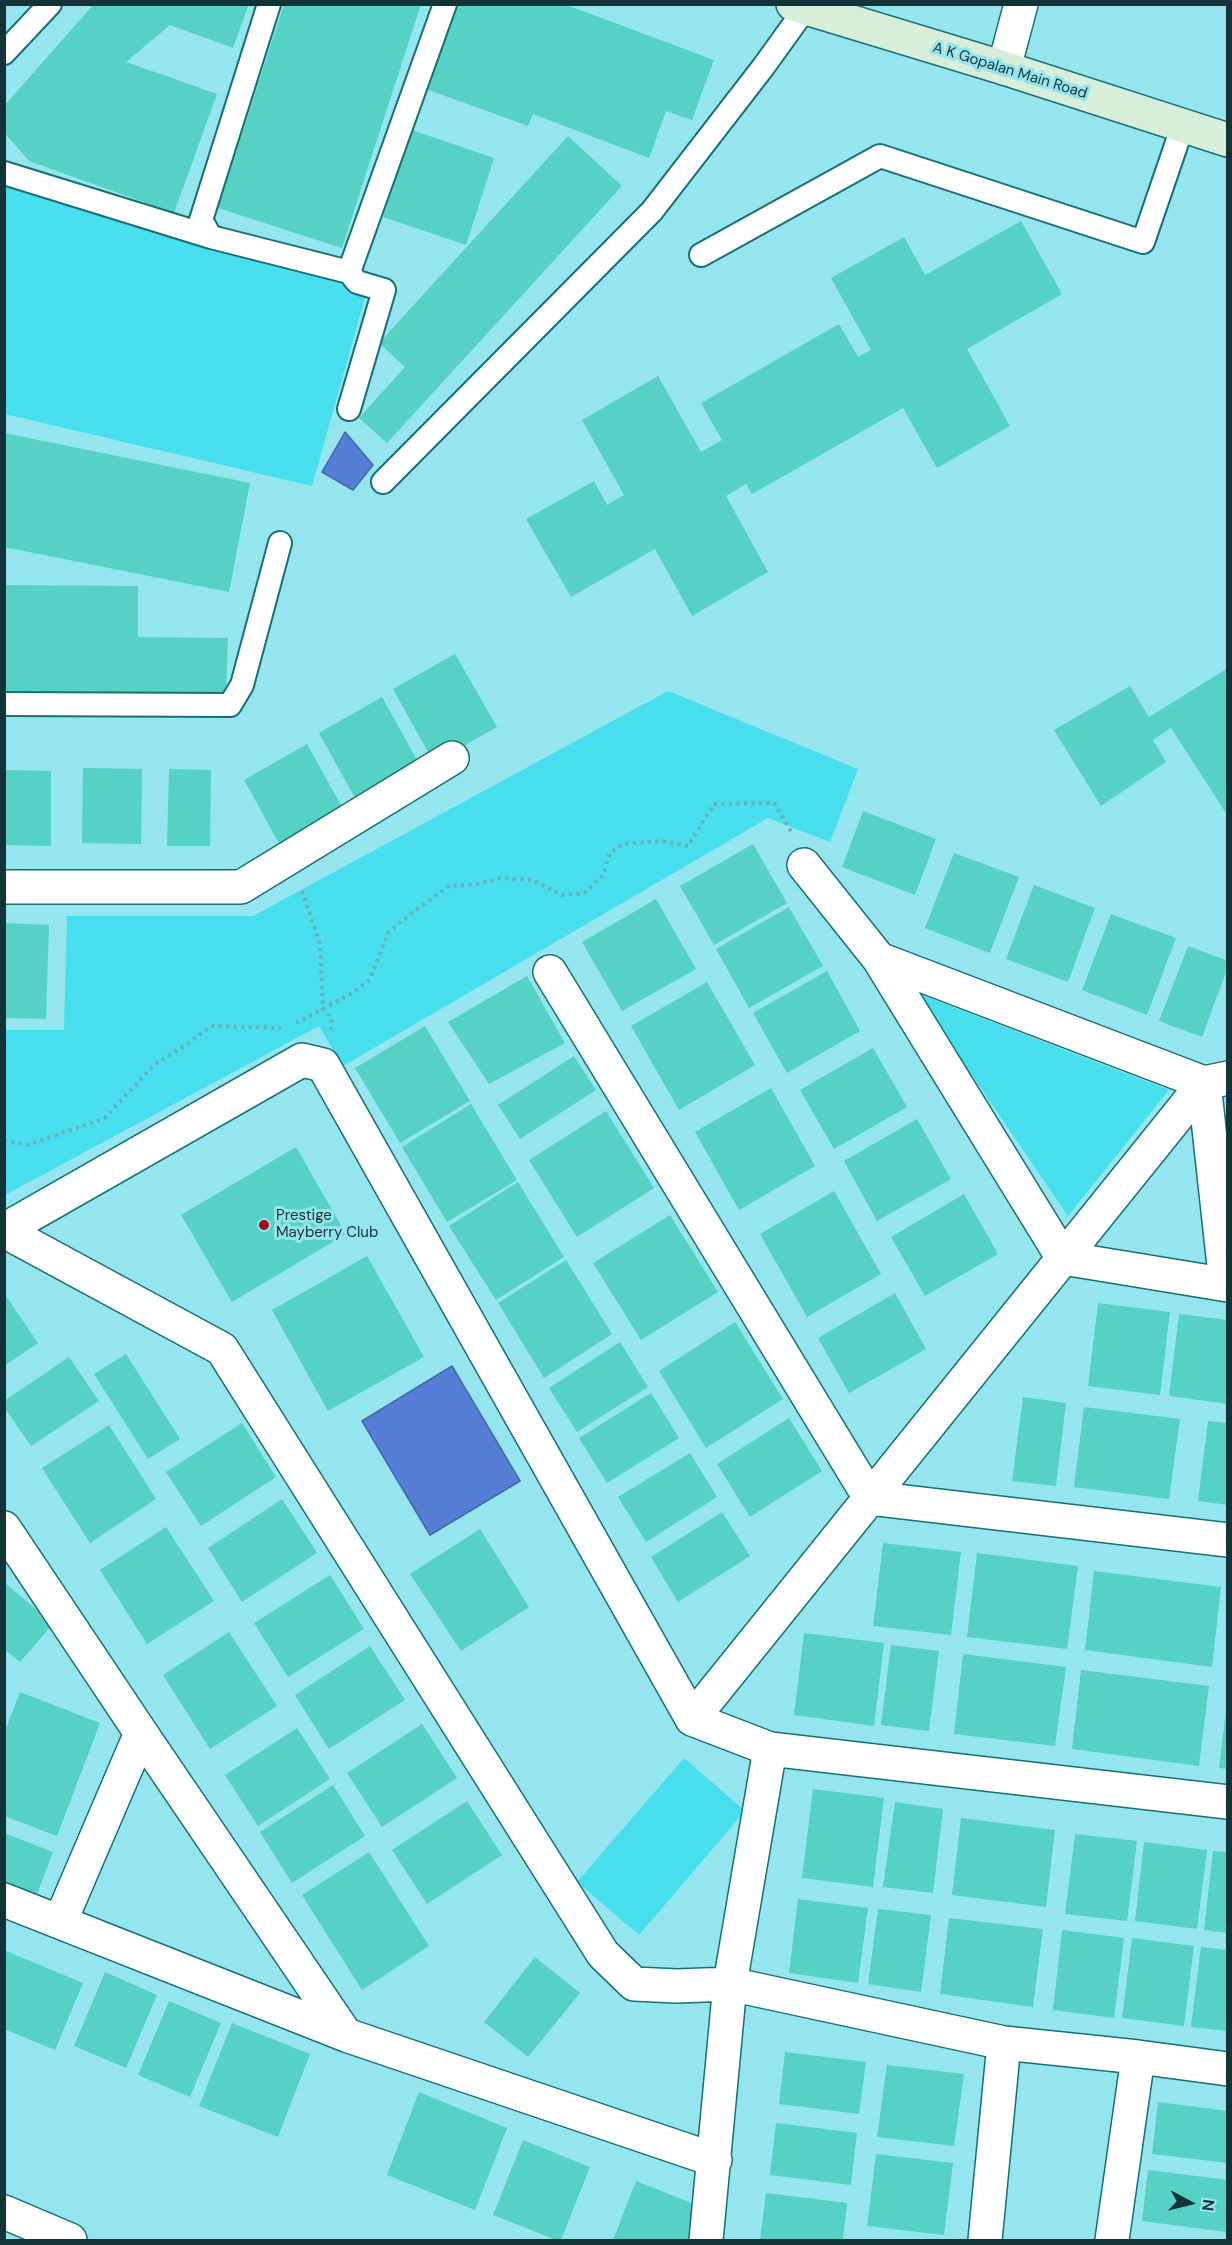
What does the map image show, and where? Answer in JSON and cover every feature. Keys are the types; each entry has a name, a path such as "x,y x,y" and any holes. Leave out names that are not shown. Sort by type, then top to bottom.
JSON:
{"street":[{"path":"1004,68 1021,4"},
{"name":"A K Gopalan Main Road","path":"799,7 1004,68 1227,140"},
{"path":"4,887 241,887 452,758"},
{"path":"804,865 879,959 1064,1258 1227,1285 1216,1081"},
{"path":"879,959 1216,1081"},
{"path":"550,972 870,1498"},
{"path":"4,1231 302,1060 323,1065 692,1719 770,1749 1227,1802"},
{"path":"692,1719 1064,1258 1216,1081"},
{"path":"4,1231 222,1349 603,1954 634,1984 677,1986 730,1984 1004,2043 1138,2056 1227,2069"},
{"path":"870,1498 1227,1540"},
{"path":"4,1528 346,2035"},
{"path":"60,1922 141,1733"},
{"path":"706,2241 730,1984 770,1749"},
{"path":"4,1900 346,2035 715,2160"},
{"path":"985,2241 1004,2043"},
{"path":"1112,2241 1138,2056"},
{"path":"4,2212 70,2241"}],"lane":[{"path":"4,53 50,4"},
{"path":"211,237 201,220 269,4"},
{"path":"349,272 445,4"},
{"path":"383,482 652,211 764,66 799,7"},
{"path":"701,255 880,156 1143,242 1183,126"},
{"path":"4,173 211,237 349,272 357,282 384,290 349,409"},
{"path":"4,704 230,705 242,685 280,543"}],"path":[{"path":"4,1141 28,1145 105,1119 155,1064 211,1026 288,1028 351,994 370,979 388,933 449,886 478,884 501,878 533,880 562,895 584,893 603,875 610,853 623,844 662,841 688,846 714,804 774,803 791,830 804,865"},
{"path":"289,857 320,944 323,1009 332,1019 330,1047 323,1065"}],"shaded area":[{"path":"5,182 368,287 312,486 5,414"},
{"path":"345,432 373,465 353,490 322,472"},
{"path":"668,691 858,769 830,842 768,818 343,1066 319,1026 5,1195 5,1030 64,1030 67,916 253,916"},
{"path":"916,993 1169,1090 1068,1216"},
{"path":"452,1366 520,1481 430,1535 362,1421"},
{"path":"684,1758 745,1811 639,1935 577,1882"}],"building":[{"path":"94,4 249,4 233,48 170,25 126,62 217,94 174,213 29,161 4,132 4,106"},
{"path":"284,4 421,4 342,248 218,208"},
{"path":"457,4 564,4 714,60 692,120 666,111 649,158 533,114 528,126 426,89"},
{"path":"412,130 494,158 466,245 383,217"},
{"path":"568,136 622,186 387,443 359,418 405,367 379,343"},
{"path":"1021,221 1062,294 967,349 1010,426 937,468 903,408 752,494 746,484 726,496 768,572 692,616 655,549 571,597 526,519 594,481 607,505 624,495 582,420 658,376 701,452 722,440 701,403 839,324 858,357 871,350 831,278 904,237 925,275"},
{"path":"4,433 250,483 229,592 4,547"},
{"path":"4,585 138,586 138,637 228,638 226,695 4,693"},
{"path":"455,654 497,727 434,763 393,689"},
{"path":"1228,668 1228,816 1171,728 1153,740 1166,762 1101,806 1054,730 1130,686 1149,717"},
{"path":"382,697 423,771 360,807 319,733"},
{"path":"307,744 348,818 285,854 244,780"},
{"path":"83,768 142,769 141,844 82,843"},
{"path":"169,769 211,770 210,846 167,846"},
{"path":"4,770 51,771 51,846 4,845"},
{"path":"863,811 936,839 915,895 842,867"},
{"path":"753,844 787,903 714,945 680,886"},
{"path":"954,853 1019,877 990,953 925,928"},
{"path":"1034,885 1095,908 1068,982 1006,959"},
{"path":"656,899 696,969 622,1011 582,942"},
{"path":"789,907 823,966 749,1008 716,949"},
{"path":"1111,914 1176,938 1147,1015 1082,990"},
{"path":"4,923 49,925 46,1019 4,1018"},
{"path":"1188,946 1228,961 1228,967 1202,1037 1159,1021"},
{"path":"827,971 860,1031 787,1073 753,1013"},
{"path":"527,976 565,1043 489,1084 448,1022"},
{"path":"707,982 755,1065 679,1110 631,1026"},
{"path":"425,1026 470,1101 400,1143 355,1068"},
{"path":"873,1048 907,1107 834,1149 800,1090"},
{"path":"574,1056 596,1090 520,1139 498,1105"},
{"path":"771,1088 815,1166 739,1210 695,1132"},
{"path":"471,1104 517,1180 447,1222 402,1147"},
{"path":"606,1111 654,1188 577,1237 529,1160"},
{"path":"917,1119 951,1179 877,1221 844,1161"},
{"name":"Prestige Mayberry Club","path":"296,1147 346,1234 232,1302 181,1215"},
{"path":"518,1182 564,1257 496,1300 449,1226"},
{"path":"834,1191 881,1274 807,1317 760,1234"},
{"path":"964,1194 998,1254 925,1296 891,1237"},
{"path":"670,1215 718,1292 641,1340 593,1263"},
{"path":"367,1256 424,1357 328,1411 272,1310"},
{"path":"566,1260 612,1334 544,1378 498,1303"},
{"path":"4,1293 38,1343 4,1366"},
{"path":"895,1293 926,1349 849,1393 818,1338"},
{"path":"1098,1303 1170,1312 1160,1395 1088,1386"},
{"path":"1179,1314 1228,1320 1228,1404 1169,1396"},
{"path":"735,1322 783,1399 706,1448 659,1371"},
{"path":"620,1342 648,1387 577,1432 549,1388"},
{"path":"126,1354 180,1439 148,1459 94,1374"},
{"path":"69,1357 99,1401 31,1446 4,1407 4,1401"},
{"path":"651,1393 679,1438 607,1483 579,1438"},
{"path":"1023,1397 1066,1403 1056,1486 1012,1481"},
{"path":"1084,1407 1180,1419 1169,1499 1074,1487"},
{"path":"789,1418 822,1471 750,1517 717,1464"},
{"path":"1208,1421 1228,1423 1228,1505 1198,1501"},
{"path":"242,1423 276,1477 201,1526 166,1472"},
{"path":"109,1425 156,1499 90,1543 42,1468"},
{"path":"690,1453 717,1497 646,1542 618,1497"},
{"path":"282,1499 317,1553 242,1602 208,1548"},
{"path":"722,1512 750,1556 678,1602 651,1557"},
{"path":"166,1527 214,1601 147,1644 100,1570"},
{"path":"480,1529 529,1607 461,1651 410,1574"},
{"path":"883,1543 961,1552 951,1635 873,1626"},
{"path":"977,1553 1078,1566 1067,1649 967,1637"},
{"path":"1094,1571 1221,1587 1212,1667 1085,1650"},
{"path":"330,1575 364,1629 288,1677 254,1623"},
{"path":"4,1582 53,1624 20,1662 4,1649"},
{"path":"229,1632 277,1706 210,1749 163,1675"},
{"path":"804,1633 884,1643 874,1726 794,1715"},
{"path":"891,1645 939,1651 929,1731 881,1725"},
{"path":"370,1646 405,1700 329,1749 295,1695"},
{"path":"963,1654 1066,1667 1055,1746 954,1734"},
{"path":"1081,1670 1209,1686 1199,1766 1072,1749"},
{"path":"20,1692 100,1723 57,1836 4,1816 4,1734"},
{"path":"1226,1710 1228,1710 1228,1769 1219,1768"},
{"path":"422,1724 457,1778 382,1827 347,1773"},
{"path":"297,1728 330,1779 258,1826 225,1775"},
{"path":"333,1785 365,1836 292,1883 260,1832"},
{"path":"813,1789 884,1798 873,1887 802,1878"},
{"path":"467,1801 502,1855 427,1904 392,1850"},
{"path":"895,1802 943,1809 933,1893 883,1887"},
{"path":"961,1818 1055,1830 1046,1907 952,1895"},
{"path":"4,1833 53,1852 36,1897 4,1884"},
{"path":"1075,1834 1137,1841 1127,1921 1065,1914"},
{"path":"1144,1842 1207,1850 1197,1929 1135,1921"},
{"path":"1213,1851 1228,1852 1228,1933 1204,1930"},
{"path":"369,1852 429,1946 362,1990 302,1895"},
{"path":"798,1899 868,1908 858,1983 789,1973"},
{"path":"878,1909 931,1915 921,1992 868,1984"},
{"path":"949,1918 1043,1929 1033,2007 940,1994"},
{"path":"1062,1930 1124,1938 1114,2018 1053,2010"},
{"path":"1132,1938 1194,1946 1184,2026 1122,2018"},
{"path":"1201,1947 1228,1950 1228,2031 1191,2027"},
{"path":"4,1950 83,1983 55,2050 4,2029"},
{"path":"535,1957 580,1993 528,2057 484,2022"},
{"path":"105,1972 157,1995 126,2068 74,2046"},
{"path":"169,2001 221,2023 190,2097 138,2075"},
{"path":"232,2023 310,2054 278,2137 199,2106"},
{"path":"785,2052 866,2062 859,2114 779,2104"},
{"path":"887,2065 964,2074 954,2146 877,2137"},
{"path":"419,2092 507,2128 475,2210 387,2175"},
{"path":"1158,2102 1228,2111 1228,2163 1152,2154"},
{"path":"776,2123 857,2133 851,2185 770,2175"},
{"path":"523,2140 590,2167 561,2240 493,2215"},
{"path":"876,2154 953,2163 944,2235 867,2226"},
{"path":"1148,2170 1228,2180 1226,2232 1142,2221"},
{"path":"636,2181 704,2208 691,2240 613,2240"},
{"path":"766,2193 847,2203 843,2240 760,2240"}],"place":[{"name":"Prestige Mayberry Club","path":"264,1225"}]}
